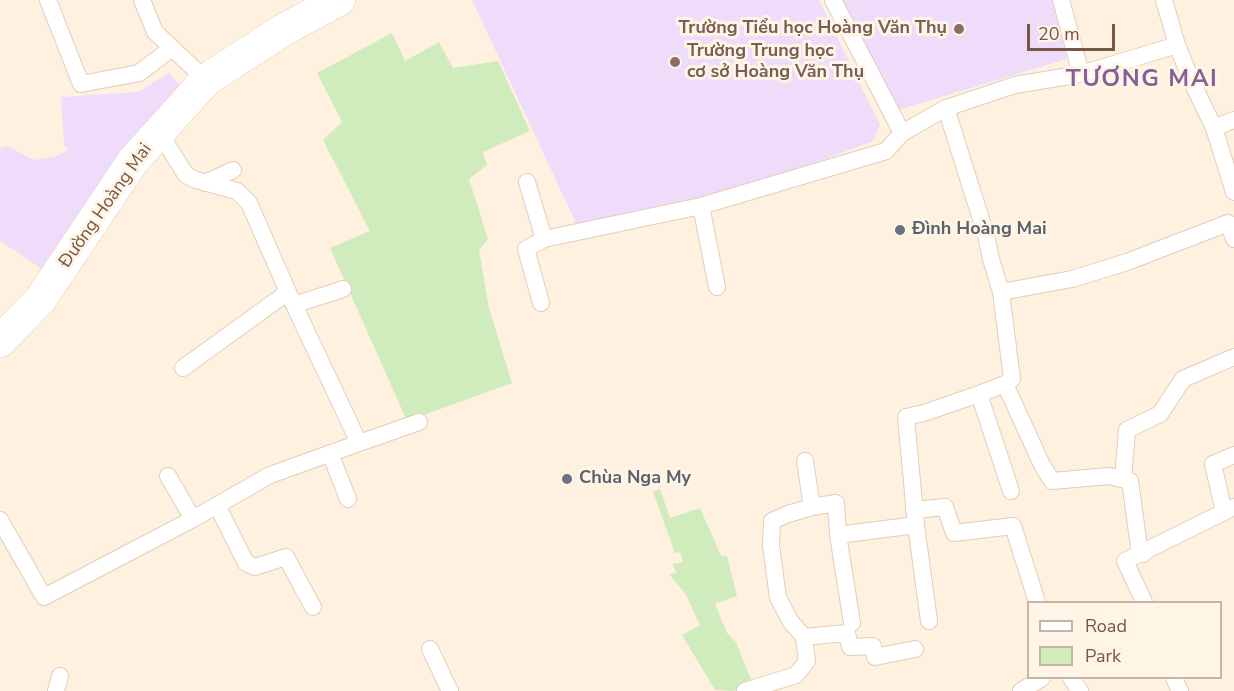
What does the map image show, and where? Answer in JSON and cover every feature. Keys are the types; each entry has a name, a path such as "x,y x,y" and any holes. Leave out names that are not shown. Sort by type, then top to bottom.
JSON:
{"street":[{"name":"Đường Hoàng Mai","path":"0,341 40,300 133,161 206,80 283,30 303,8 339,0"}],"lane":[{"path":"48,0 81,84 139,73 172,48"},
{"path":"142,0 155,32 206,80"},
{"path":"833,0 902,133"},
{"path":"1061,0 1081,74"},
{"path":"1164,0 1177,45 1214,128 1234,192"},
{"path":"541,303 525,249 544,239 701,206 886,151 902,133 946,108 1015,85 1081,74 1177,45"},
{"path":"929,621 915,517 906,417 979,394 1012,379 1001,292 983,224 946,108"},
{"path":"1214,128 1234,120"},
{"path":"159,132 186,175 205,183 237,191 249,203 359,443"},
{"path":"205,183 232,170"},
{"path":"527,182 544,239"},
{"path":"701,206 717,288"},
{"path":"1001,292 1072,279 1127,262 1228,223 1234,239"},
{"path":"183,368 291,298 343,289"},
{"path":"1123,479 1127,430 1160,414 1183,379 1234,357"},
{"path":"1005,384 1042,465 1052,481 1109,476 1130,481 1139,547 1143,554"},
{"path":"979,394 1011,491"},
{"path":"0,520 44,597 193,519 270,475 419,422"},
{"path":"330,453 348,499"},
{"path":"1143,601 1125,561 1229,510 1212,464 1234,455"},
{"path":"805,461 812,507"},
{"path":"168,476 193,519"},
{"path":"745,691 766,688 796,675 807,661 804,637 791,622 778,598 771,545 772,521 812,507 836,503 838,535 852,623"},
{"path":"218,505 246,563 255,567 286,557 313,607"},
{"path":"838,535 915,517 945,507 954,532 1013,526 1036,601"},
{"path":"804,637 847,633 850,647 873,646 875,657 915,649"},
{"path":"430,649 450,691"},
{"path":"1022,691 1040,679"}],"shaded area":[{"name":"Trường Trung học cơ sở Hoàng Văn Thụ","path":"472,0 819,0 880,125 873,141 702,205 581,234"},
{"name":"Trường Tiểu học Hoàng Văn Thụ","path":"843,0 1052,0 1067,59 898,110"},
{"path":"169,73 187,93 45,271 0,241 0,148 7,146 34,160 54,157 69,150 64,145 61,97 138,92"}],"green space":[{"path":"392,33 405,61 439,42 453,68 498,61 530,131 483,152 487,165 469,179 488,239 479,250 489,308 512,383 407,421 330,248 370,231 323,140 342,122 317,73"},
{"path":"660,489 670,518 700,508 721,556 727,556 737,596 715,604 727,633 736,642 753,685 733,691 715,690 682,635 700,625 685,593 669,574 677,573 672,564 683,562 680,552 675,553 653,492"}],"place":[{"name":"Trường Tiểu học Hoàng Văn Thụ","path":"959,29"},
{"name":"Trường Trung học cơ sở Hoàng Văn Thụ","path":"675,62"},
{"name":"Đình Hoàng Mai","path":"900,230"},
{"name":"Chùa Nga My","path":"567,479"}],"district":[{"name":"TƯƠNG MAI","path":"1142,80"}]}
